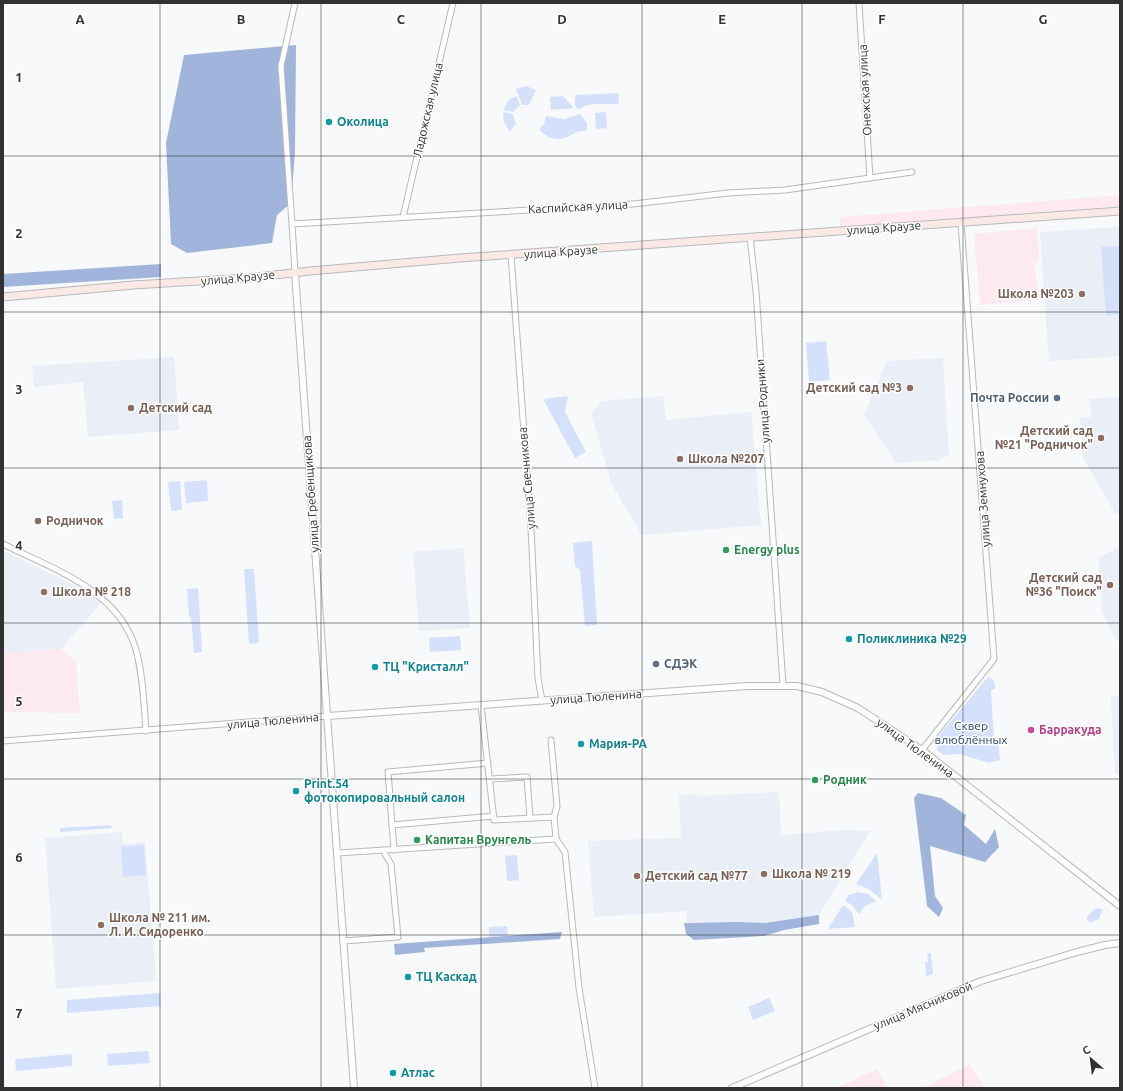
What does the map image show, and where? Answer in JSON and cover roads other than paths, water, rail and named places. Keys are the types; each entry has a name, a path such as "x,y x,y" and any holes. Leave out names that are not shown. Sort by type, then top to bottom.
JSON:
{"main road":[{"name":"улица Краузе","path":"3,297 133,285 248,278 511,255 1120,211"}],"street":[{"path":"295,3 281,66 295,273"},
{"name":"Ладожская улица","path":"403,217 453,3"},
{"name":"Онежская улица","path":"859,3 870,178"},
{"name":"Каспийская улица","path":"292,224 633,204 728,193 785,190 912,172"},
{"name":"улица Земнухова","path":"922,750 994,659 961,223"},
{"name":"улица Родники","path":"750,237 756,291 783,685"},
{"name":"улица Свечникова","path":"511,255 519,387 531,521 538,678 542,700"},
{"name":"улица Гребенщикова","path":"295,273 354,1088"},
{"path":"3,544 91,589 119,614 136,650 146,731"},
{"name":"улица Тюленина","path":"3,741 542,700 783,685 822,692 858,708 922,750 1120,906"},
{"path":"481,705 483,734 491,779 494,820 554,817"},
{"path":"551,740 557,806 554,817 556,839 565,852 579,988 595,1088"},
{"path":"394,850 388,772 488,763"},
{"path":"491,779 527,777 530,818"},
{"path":"392,825 494,816"},
{"path":"338,853 556,839"},
{"path":"344,941 398,937 391,864 385,854"},
{"name":"улица Мясниковой","path":"732,1088 981,981 1105,945 1120,944"}],"place":[{"name":"Околица","path":"329,122"},
{"name":"Школа №203","path":"1082,294"},
{"name":"Детский сад №3","path":"910,388"},
{"name":"Почта России","path":"1057,398"},
{"name":"Детский сад","path":"131,408"},
{"name":"Детский сад №21 \"Родничок\"","path":"1101,438"},
{"name":"Школа №207","path":"680,459"},
{"name":"Родничок","path":"38,521"},
{"name":"Energy plus","path":"726,550"},
{"name":"Детский сад №36 \"Поиск\"","path":"1110,585"},
{"name":"Школа № 218","path":"44,592"},
{"name":"Поликлиника №29","path":"849,639"},
{"name":"СДЭК","path":"656,664"},
{"name":"ТЦ \"Кристалл\"","path":"375,667"},
{"name":"Барракуда","path":"1031,730"},
{"name":"Мария-РА","path":"581,744"},
{"name":"Родник","path":"815,780"},
{"name":"Print.54 фотокопировальный салон","path":"296,791"},
{"name":"Капитан Врунгель","path":"417,840"},
{"name":"Школа № 219","path":"764,874"},
{"name":"Детский сад №77","path":"637,876"},
{"name":"Школа № 211 им. Л. И. Сидоренко","path":"101,925"},
{"name":"ТЦ Каскад","path":"408,977"},
{"name":"Атлас","path":"393,1073"}],"park label":[{"name":"Сквер влюблённых","path":"971,733"}]}
